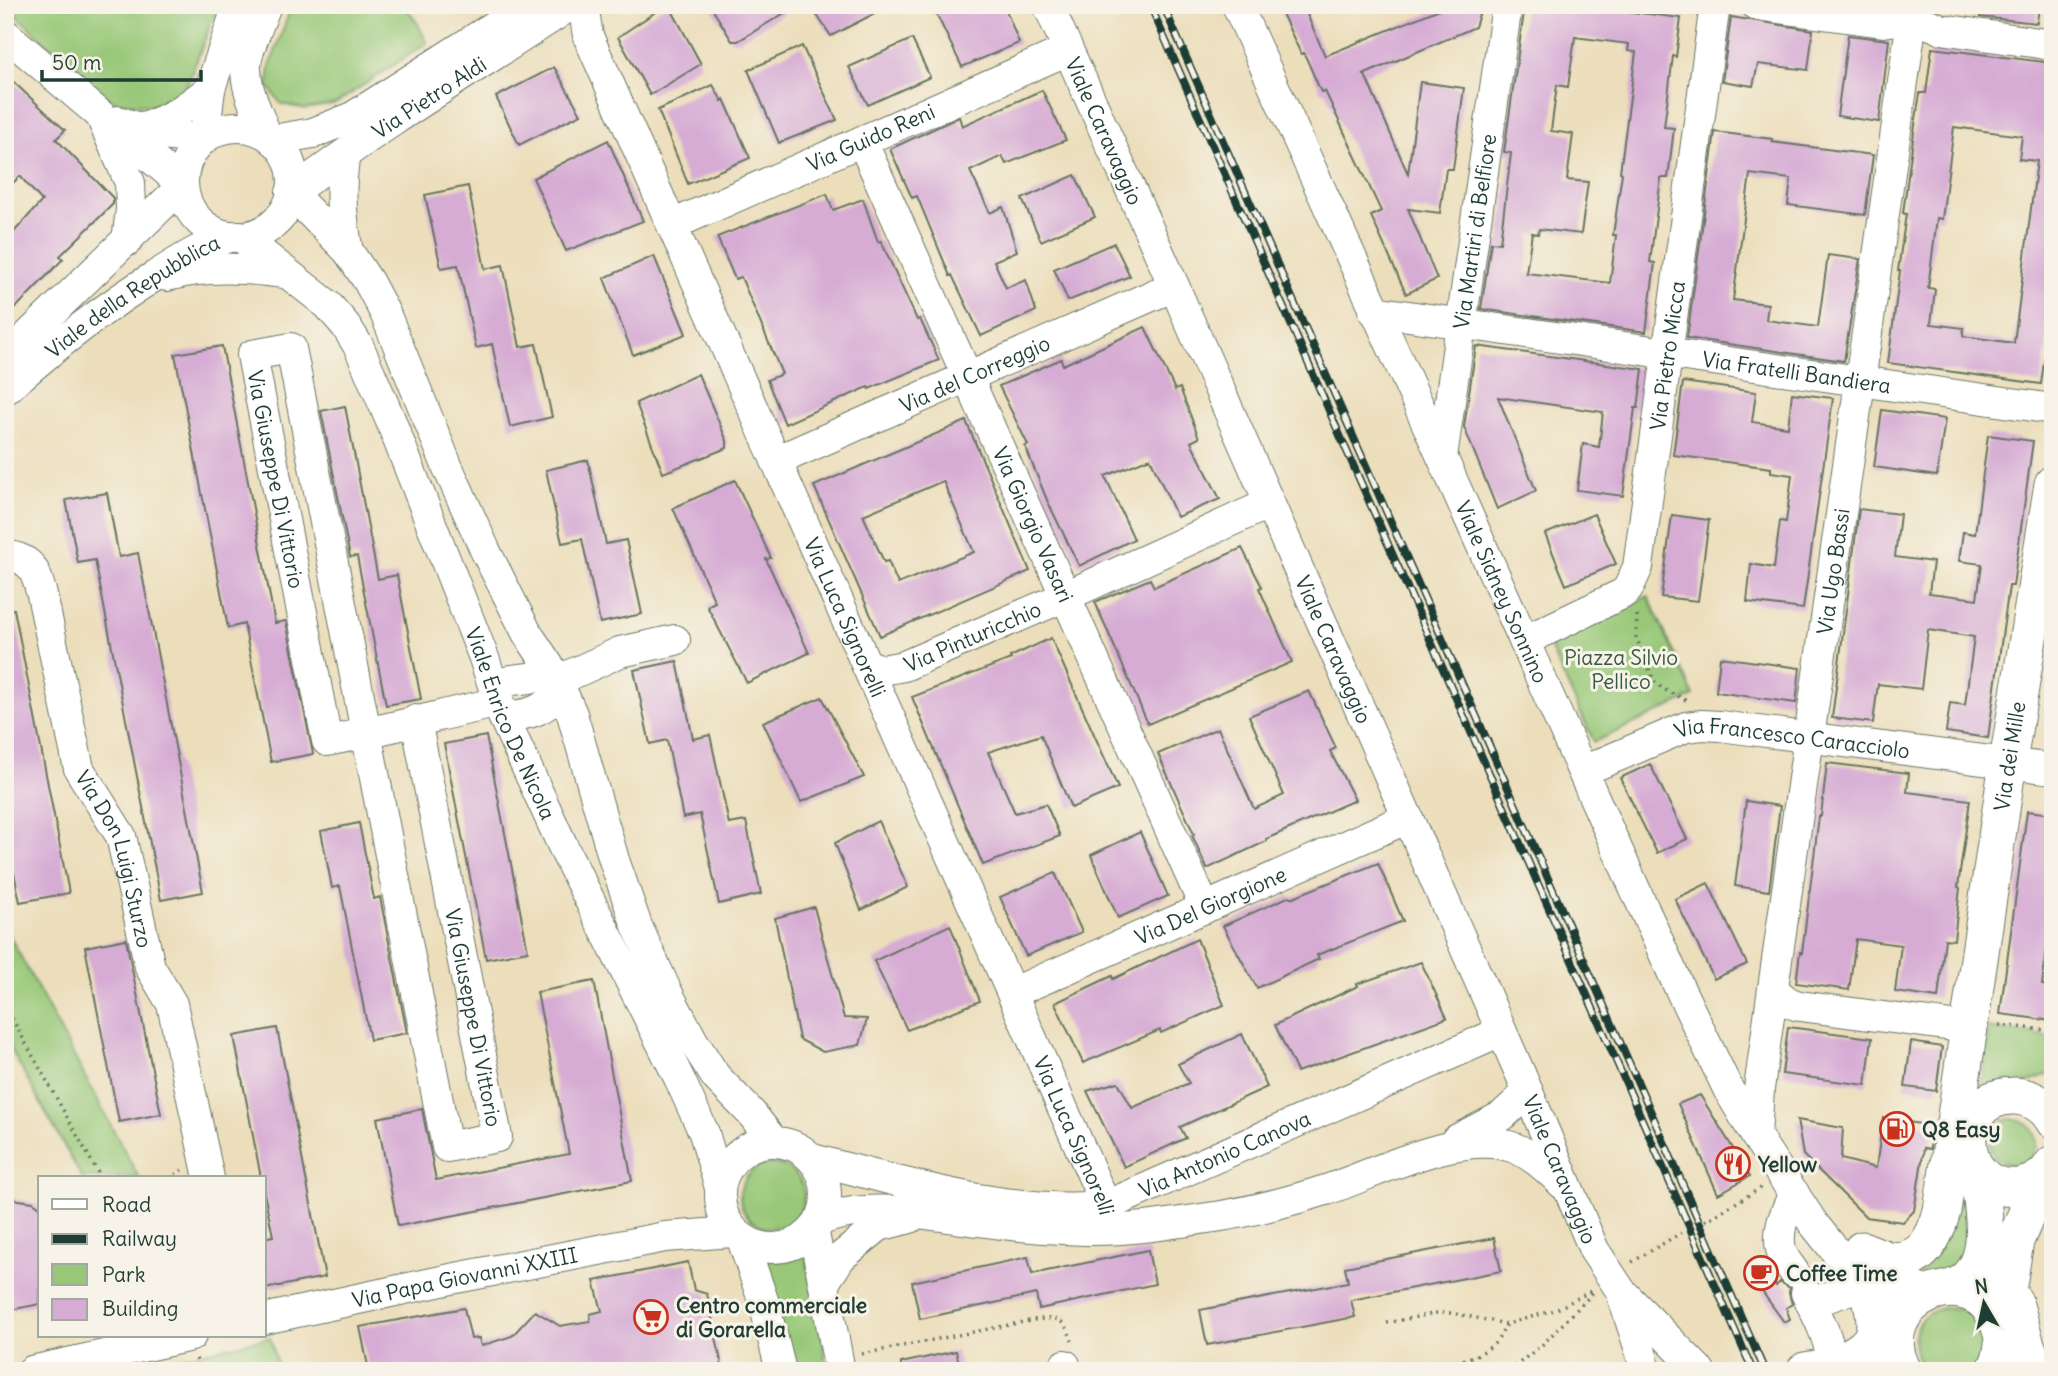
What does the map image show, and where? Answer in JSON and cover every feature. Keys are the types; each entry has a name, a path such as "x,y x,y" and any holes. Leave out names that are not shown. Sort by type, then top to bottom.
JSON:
{"main road":[{"name":"Via dei Mille","path":"1899,1347 1908,1308 1923,1296 1964,1282 1980,1258 1984,1222 1978,1171 1971,1161 1967,1137 1976,1114 1968,1028 2053,484"},
{"path":"1864,1275 1890,1260 1919,1254 1937,1232 1968,1028"},
{"path":"1976,1114 1993,1100 2015,1096 2044,1101"},
{"path":"1978,1171 1988,1181 2015,1188 2029,1185 2047,1171"},
{"path":"2000,1357 2015,1241 2047,1171"},
{"path":"2009,1282 2036,1371"},
{"path":"1940,1291 1961,1290 1982,1300 1997,1318 2000,1357"},
{"path":"1818,1367 1867,1362 1899,1347"}],"street":[{"path":"204,139 210,89 238,5"},
{"path":"267,5 247,59 247,75 254,104 270,137 287,158 293,181 291,193 348,251 386,313 448,468 486,552 527,633 558,683 572,714 618,871 637,926 667,992 716,1077 751,1113 774,1142"},
{"name":"Via Pietro Aldi","path":"270,137 313,133 351,118 527,5"},
{"name":"Via Pietro Aldi","path":"291,193 345,154 570,5"},
{"name":"Via Luca Signorelli","path":"583,5 588,36 1109,1217"},
{"name":"Viale Caravaggio","path":"1048,5 1528,1092 1610,1285 1639,1364"},
{"name":"Viale Sidney Sonnino","path":"1237,5 1677,983 1728,1089 1756,1136 1779,1185 1864,1275 1895,1314 1899,1347"},
{"name":"Via Martiri di Belfiore","path":"1442,457 1507,5"},
{"name":"Via Pietro Micca","path":"1628,589 1638,567 1715,5"},
{"path":"1756,5 1883,22 1905,19 1914,9 1924,22 1941,29 2053,45"},
{"name":"Via Ugo Bassi","path":"1756,1136 1759,1089 1773,988 1914,9"},
{"path":"5,34 183,185"},
{"name":"Via Guido Reni","path":"672,225 1068,50"},
{"path":"137,129 174,116 210,89"},
{"path":"100,114 160,135 204,139 214,132 238,127 270,137"},
{"path":"100,114 130,183 131,209 127,241"},
{"name":"Viale della Repubblica","path":"204,139 196,146 186,164 183,185 188,204 198,219 214,231 236,236"},
{"name":"Via Giorgio Vasari","path":"862,141 1205,908"},
{"path":"345,154 340,190 348,251"},
{"name":"Viale della Repubblica","path":"5,358 183,185"},
{"name":"Viale della Repubblica","path":"5,390 80,326 143,283 208,244 254,234 267,228 278,219 291,193"},
{"name":"Viale Enrico De Nicola","path":"236,236 328,305 359,347 390,419 499,702 566,853 704,1133 719,1191"},
{"name":"Viale Enrico De Nicola","path":"143,283 175,274 218,267 249,268 286,274"},
{"name":"Via del Correggio","path":"776,461 1174,286"},
{"name":"Via Fratelli Bandiera","path":"1374,311 2053,409"},
{"name":"Via Giuseppe Di Vittorio","path":"416,720 497,1137 447,1147 366,733 291,348 252,355 327,741 366,733 416,720 499,702 512,680 558,683 621,652 675,640"},
{"name":"Via Pinturicchio","path":"866,664 882,670 904,666 1066,596 1268,503"},
{"name":"Via Don Luigi Sturzo","path":"5,555 22,557 35,569 79,769 121,836 150,967 172,1004 209,1176"},
{"path":"1524,640 1628,589"},
{"name":"Via Francesco Caracciolo","path":"1583,771 1686,727 1702,725 2053,768"},
{"name":"Via Del Giorgione","path":"1012,993 1408,818"},
{"path":"1773,988 1785,1000 1800,1006 1968,1028"},
{"name":"Via Antonio Canova","path":"818,1224 834,1214 867,1210 924,1214 1012,1226 1085,1230 1501,1032"},
{"name":"Via Antonio Canova","path":"812,1158 920,1188 1025,1207 1076,1209 1155,1226 1241,1213 1328,1189 1437,1149 1503,1116 1528,1092"},
{"path":"818,1224 804,1239 789,1247 757,1247 738,1236 725,1221 720,1208 719,1191 724,1173 732,1160 758,1143 774,1142 794,1147 812,1158 821,1172 826,1188 826,1204 818,1224 814,1233 839,1365"},
{"name":"Via Antonio Canova","path":"1437,1149 1481,1142 1511,1147 1540,1162 1567,1187"},
{"path":"1779,1185 1786,1211 1780,1231 1782,1252 1821,1322 1831,1352 1818,1367"},
{"path":"665,1237 719,1191"},
{"path":"824,1283 841,1257 879,1226 924,1214"},
{"path":"738,1236 764,1303 781,1371"},
{"name":"Via Papa Giovanni XXIII","path":"266,1319 665,1237 738,1236"},
{"path":"1804,1289 1864,1275 1872,1319 1868,1338 1856,1350 1818,1367"},
{"name":"Viale Sidney Sonnino","path":"1864,1275 1903,1283 1922,1291 1940,1291"},
{"name":"Viale Caravaggio","path":"1610,1285 1700,1371"},
{"path":"32,1371 182,1338"}],"path":[{"path":"1628,589 1639,597 1636,637 1654,681 1680,698 1692,701"},
{"path":"5,1006 100,1176"},
{"path":"1968,1028 2053,1031"},
{"path":"1705,1221 1779,1185"},
{"path":"1509,1371 1649,1250 1681,1233"},
{"path":"1387,1323 1437,1313 1451,1313 1507,1324 1555,1310 1610,1285"},
{"path":"839,1365 1034,1320 1060,1320"},
{"path":"1408,1371 1458,1361 1477,1354 1494,1343 1507,1324"}],"green space":[{"path":"5,5 218,5 189,80 180,96 154,106 116,102 98,91"},
{"path":"292,5 404,5 418,24 427,43 335,104 305,109 281,104 268,86 270,66"},
{"name":"Piazza Silvio Pellico","path":"1648,596 1694,696 1594,742 1548,643"},
{"path":"5,928 138,1176 81,1176 5,1039"},
{"path":"1988,1028 2053,1037 2053,1073 1980,1095"},
{"path":"2013,1119 2030,1125 2036,1142 2030,1159 2013,1165 1996,1159 1990,1142 1996,1125"},
{"path":"766,1164 778,1164 795,1173 802,1184 802,1208 795,1219 778,1228 766,1228 754,1223 745,1214 740,1202 740,1190 745,1178 754,1169"},
{"path":"1964,1171 1969,1258 1934,1282 1912,1269"},
{"path":"805,1250 828,1371 795,1371 757,1259 776,1259"},
{"path":"1944,1307 1964,1311 1975,1317 1980,1324 1985,1340 1984,1348 1973,1371 1926,1371 1917,1357 1914,1342 1918,1327 1928,1314"},
{"path":"270,1337 279,1371 121,1371 266,1338"}],"building":[{"path":"669,5 701,64 650,95 618,37"},
{"path":"710,5 798,5 738,41 732,41"},
{"path":"810,5 891,5 831,36"},
{"path":"932,5 1004,5 1019,43 962,67"},
{"path":"1278,5 1303,5 1325,56 1449,5 1482,5 1475,27 1363,75 1408,174 1420,82 1464,88 1453,169 1446,169 1440,213 1408,209 1437,279 1406,294 1371,216 1381,211 1325,91 1321,92"},
{"path":"1525,5 1607,5 1606,9 1681,18 1664,127 1674,128 1668,178 1661,178 1650,262 1655,263 1646,332 1481,309 1491,242 1500,243 1511,153 1504,152","holes":["1575,37 1629,44 1628,51 1636,52 1620,172 1610,283 1526,273 1532,233 1538,234 1539,229 1581,234 1588,182 1567,180 1573,134 1551,131 1557,85 1568,87"]},
{"path":"1981,5 2039,5 2037,23 1980,17"},
{"path":"1731,17 1813,30 1808,70 1758,64 1753,86 1722,81"},
{"path":"1848,35 1889,40 1879,122 1837,116"},
{"path":"912,39 930,77 868,105 849,67"},
{"path":"802,46 837,120 779,143 748,70"},
{"path":"1932,48 2053,63 2053,297 2041,384 1888,363 1914,132 1920,93 1926,93","holes":["1954,127 2022,136 2019,159 2037,161 2014,343 1963,336 1964,328 1931,324 1935,289 1928,288 1937,218 1942,219"]},
{"path":"554,67 581,114 519,145 496,97"},
{"path":"5,74 65,130 56,139 113,198 113,204 60,256 63,259 5,319 5,242 42,201 20,176 5,191"},
{"path":"713,85 722,101 724,99 750,158 688,184 658,110"},
{"path":"1042,90 1066,140 1006,164 1002,156 970,171 990,213 1003,207 1017,251 994,261 1006,288 1026,280 1036,311 981,336 952,275 950,276 917,196 912,198 890,149 959,117 962,126"},
{"path":"1715,132 1873,155 1865,215 1788,205 1791,179 1750,174 1733,300 1768,304 1766,320 1818,327 1828,255 1860,259 1844,361 1687,338"},
{"path":"608,140 643,221 566,251 533,178"},
{"path":"1075,175 1095,217 1041,241 1022,199"},
{"path":"468,186 485,269 503,265 520,347 536,344 552,417 510,427 492,344 476,348 458,265 441,268 425,195"},
{"path":"827,194 833,210 863,199 878,242 881,241 917,320 920,319 939,360 869,389 868,387 785,424 767,380 782,374 741,277 735,279 717,237"},
{"path":"1114,243 1130,276 1068,301 1054,269"},
{"path":"654,256 686,334 633,355 604,278"},
{"path":"1145,327 1175,390 1180,388 1199,438 1191,442 1220,499 1177,517 1150,458 1105,476 1134,539 1079,566 1047,500 1025,446 1028,445 999,386 1061,359 1063,365"},
{"path":"222,346 275,623 286,621 313,754 271,762 244,624 228,628 175,354"},
{"path":"1476,346 1643,369 1623,496 1577,490 1583,444 1599,447 1603,412 1498,397 1536,491 1497,509 1464,427"},
{"path":"698,374 727,441 727,448 663,473 636,403"},
{"path":"1683,382 1756,392 1752,422 1788,427 1792,393 1833,398 1803,609 1747,602 1751,564 1774,568 1780,521 1786,522 1792,475 1771,472 1771,468 1673,455"},
{"path":"345,406 378,579 397,575 421,699 386,705 357,556 350,557 321,411"},
{"path":"1882,410 1945,419 1937,476 1874,467"},
{"path":"966,421 1030,571 880,636 814,486","holes":["943,481 974,552 898,584 888,561 884,562 863,515"]},
{"path":"1988,435 2033,441 1988,738 1946,732 1950,703 1965,705 1974,637 1928,630 1921,689 1878,684 1873,723 1832,718 1859,509 1900,514 1895,557 1933,562 1929,593 1977,599 1982,564 1959,561 1963,532 1975,534"},
{"path":"588,460 606,544 626,540 642,614 600,623 582,539 562,543 546,470"},
{"path":"735,480 771,558 766,559 809,653 747,683 707,606 715,602 673,508"},
{"path":"107,493 119,557 138,553 203,892 161,900 95,560 78,563 66,500"},
{"path":"1594,514 1616,564 1566,585 1545,534"},
{"path":"1672,515 1709,520 1698,601 1661,597"},
{"path":"1242,548 1262,587 1259,588 1292,662 1148,724 1095,602 1150,579 1154,587"},
{"path":"14,609 69,893 20,902 5,829 5,610"},
{"path":"1051,638 1118,788 1071,808 1041,735 988,752 1015,813 1046,804 1060,836 983,865 912,697 1011,659 1010,657"},
{"path":"1720,657 1800,668 1796,703 1716,692"},
{"path":"677,661 693,739 710,735 729,824 746,821 761,894 719,904 700,814 683,818 667,740 650,744 634,670"},
{"path":"1309,691 1336,748 1330,751 1355,800 1266,839 1267,841 1207,869 1158,754 1218,728 1254,809 1284,795 1249,716"},
{"path":"822,697 864,777 801,802 763,722"},
{"path":"486,736 528,951 486,959 444,744"},
{"path":"1827,763 1909,773 1907,792 1970,800 1954,940 1945,939 1938,998 1895,992 1901,945 1856,939 1849,990 1796,983"},
{"path":"1650,764 1687,839 1657,853 1620,778"},
{"path":"1746,801 1780,806 1769,891 1735,886"},
{"path":"2027,811 2053,814 2053,876 2050,897 2053,901 2042,985 2053,987 2053,1021 2000,1014"},
{"path":"878,821 908,887 861,910 835,843"},
{"path":"359,823 374,899 380,897 407,1033 370,1040 340,886 332,888 321,831"},
{"path":"1140,832 1168,896 1118,918 1091,855"},
{"path":"1378,863 1403,921 1317,955 1319,959 1257,988 1223,926 1290,896 1291,898"},
{"path":"1055,873 1082,932 1026,956 1000,897"},
{"path":"1708,883 1747,964 1714,979 1675,899"},
{"path":"814,907 844,1018 867,1019 860,1045 823,1052 799,1039 775,918"},
{"path":"950,925 980,1001 907,1030 874,961"},
{"path":"126,939 161,1114 119,1122 85,947"},
{"path":"1197,939 1224,1005 1083,1063 1055,1003"},
{"path":"1421,962 1447,1018 1297,1072 1275,1025 1358,986 1357,984"},
{"path":"594,981 632,1181 398,1226 377,1118 422,1109 436,1180 569,1154 537,992"},
{"path":"1788,1027 1872,1038 1866,1085 1782,1074"},
{"path":"277,1028 325,1277 266,1289 266,1238 273,1236 266,1203 266,1176 261,1176 234,1036"},
{"path":"1242,1034 1267,1087 1180,1127 1186,1138 1124,1167 1087,1091 1118,1082 1132,1108 1189,1083 1178,1064"},
{"path":"1911,1042 1942,1047 1936,1091 1905,1087"},
{"path":"1700,1095 1750,1176 1718,1194 1678,1104"},
{"path":"1883,1118 1933,1126 1930,1149 1924,1148 1914,1211 1903,1222 1866,1217 1803,1155 1797,1120 1843,1128 1841,1159 1876,1168"},
{"path":"5,1198 33,1202 38,1206 38,1304 5,1311"},
{"path":"1494,1238 1501,1271 1351,1300 1355,1317 1207,1345 1200,1310 1348,1282 1345,1267"},
{"path":"1148,1250 1155,1284 1039,1309 1036,1294 920,1319 912,1282 1028,1257 1032,1274"},
{"path":"1765,1259 1776,1286 1780,1282 1790,1288 1792,1304 1786,1308 1790,1319 1784,1322 1758,1286 1749,1266"},
{"name":"Centro commerciale di Gorarella","path":"688,1262 694,1290 707,1294 723,1371 369,1371 360,1327 464,1308 471,1339 479,1338 481,1346 512,1336 535,1311 560,1326 590,1321 590,1314 602,1311 594,1281"},
{"path":"956,1351 961,1371 901,1371 901,1363"}],"railway":[{"path":"1150,5 1753,1371"},
{"path":"1163,5 1765,1371"}],"place":[{"name":"Q8 Easy","path":"1897,1129"},
{"name":"Yellow","path":"1733,1164"},
{"name":"Coffee Time","path":"1761,1273"},
{"name":"Centro commerciale di Gorarella","path":"651,1317"}]}
